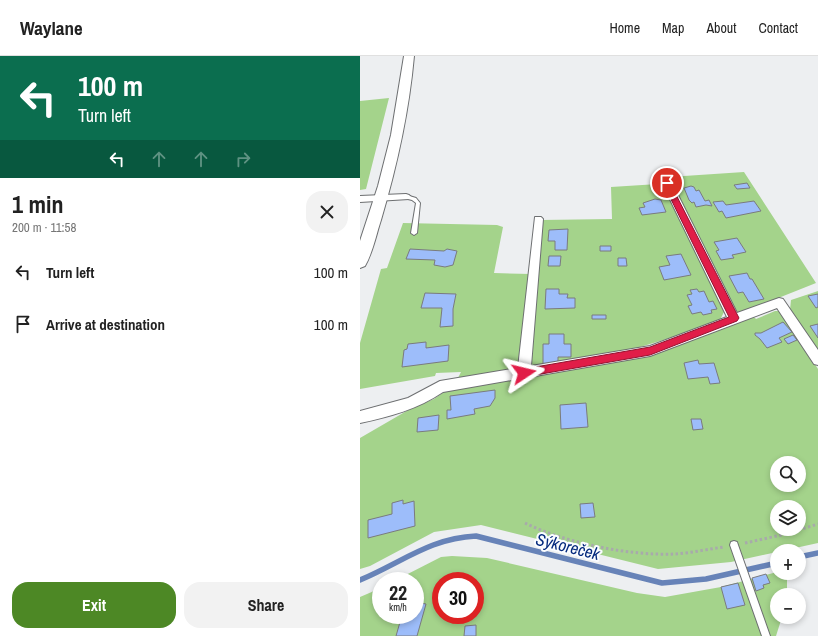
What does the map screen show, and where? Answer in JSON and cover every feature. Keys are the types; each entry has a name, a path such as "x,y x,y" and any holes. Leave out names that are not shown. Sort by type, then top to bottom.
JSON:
{"main road":[{"path":"360,262 381,198 400,126 410,56"}],"street":[{"path":"667,183 734,318"},
{"path":"360,199 406,197"},
{"path":"524,373 538,219"},
{"path":"360,417 403,407 431,394 440,387 650,351 779,302 818,360"}],"lane":[{"path":"406,197 414,199 418,203 414,233"},
{"path":"734,545 766,636"}],"path":[{"path":"525,523 544,532 584,543 631,552 675,554 734,545 786,534 818,524"}],"green space":[{"path":"389,98 366,189 360,190 360,101"},
{"path":"744,172 816,283 738,314 669,177"},
{"path":"658,184 664,187 724,312 720,320 690,332 620,353 531,368 541,220 612,219 611,187"},
{"path":"403,223 497,225 503,227 494,273 531,274 521,365 513,370 457,380 461,372 436,373 435,376 360,389 360,343 381,269 387,268"},
{"path":"818,291 818,354 790,310 791,300"},
{"path":"775,311 780,311 818,369 818,543 806,546 806,544 770,544 770,553 731,562 658,569 481,525 434,532 370,566 360,569 360,438 410,409 434,399 448,389 655,353 754,317 756,319"},
{"path":"452,556 487,558 637,593 665,597 721,587 770,574 770,580 787,580 787,588 770,588 770,624 780,624 776,636 360,636 360,597 372,592 372,624 424,624 424,572 412,572 441,557"}],"building":[{"path":"747,183 750,188 737,189 734,185"},
{"path":"691,186 694,187 696,191 699,190 705,201 709,200 712,206 706,205 696,207 694,202 692,203 689,200 684,188"},
{"path":"655,199 661,200 666,212 642,215 639,208 645,207 643,203"},
{"path":"723,201 726,205 754,201 761,211 726,218 722,211 719,212 713,202"},
{"path":"568,229 567,250 555,250 555,241 548,241 549,230"},
{"path":"737,238 746,252 732,255 734,258 721,260 716,251 719,250 714,242"},
{"path":"600,246 611,246 611,251 600,251"},
{"path":"410,249 444,251 447,249 457,251 453,265 445,267 434,265 435,260 406,259"},
{"path":"681,254 691,275 664,280 659,267 670,265 666,256"},
{"path":"549,256 561,256 560,266 548,266"},
{"path":"618,258 626,258 627,266 618,266"},
{"path":"747,273 764,299 749,302 743,292 738,293 729,276"},
{"path":"546,289 559,289 559,294 568,294 567,298 575,298 575,308 545,309"},
{"path":"697,289 699,292 704,291 709,302 713,301 717,309 711,310 712,313 703,315 701,312 692,314 688,306 692,305 687,295 692,294 690,290"},
{"path":"425,293 456,294 453,309 453,326 440,327 442,308 421,308"},
{"path":"818,294 818,307 816,308 808,296"},
{"path":"592,315 606,315 606,319 592,319"},
{"path":"783,322 792,332 779,338 782,342 767,348 755,335 755,333 761,333"},
{"path":"818,324 818,338 810,326"},
{"path":"549,334 564,334 564,344 571,344 571,357 558,357 558,364 543,364 543,344 549,344"},
{"path":"793,335 797,340 788,344 784,339"},
{"path":"426,342 426,348 449,345 448,361 402,367 404,350 407,349 408,344"},
{"path":"698,360 699,364 714,363 720,383 710,384 708,377 688,379 684,363"},
{"path":"495,390 495,398 490,406 474,409 475,414 447,419 447,410 451,410 450,396"},
{"path":"586,403 588,427 561,429 560,405"},
{"path":"439,415 438,430 417,432 418,418"},
{"path":"691,419 701,419 703,429 693,430"},
{"path":"403,500 403,504 414,501 415,526 368,538 368,520 392,514 392,503"},
{"path":"593,503 595,517 581,518 580,504"},
{"path":"766,574 770,583 763,585 764,588 756,591 752,578"},
{"path":"738,583 745,605 727,609 721,587"},
{"path":"399,624 420,624 417,636 396,636"},
{"path":"476,625 476,636 464,636 465,626"}],"waterway":[{"name":"Sýkoreček","path":"360,580 430,546 444,541 476,536 662,583 706,579 770,565"},
{"name":"Sýkoreček","path":"806,556 818,553"}],"route":[{"path":"524,373 650,351 734,318 667,183"}]}
